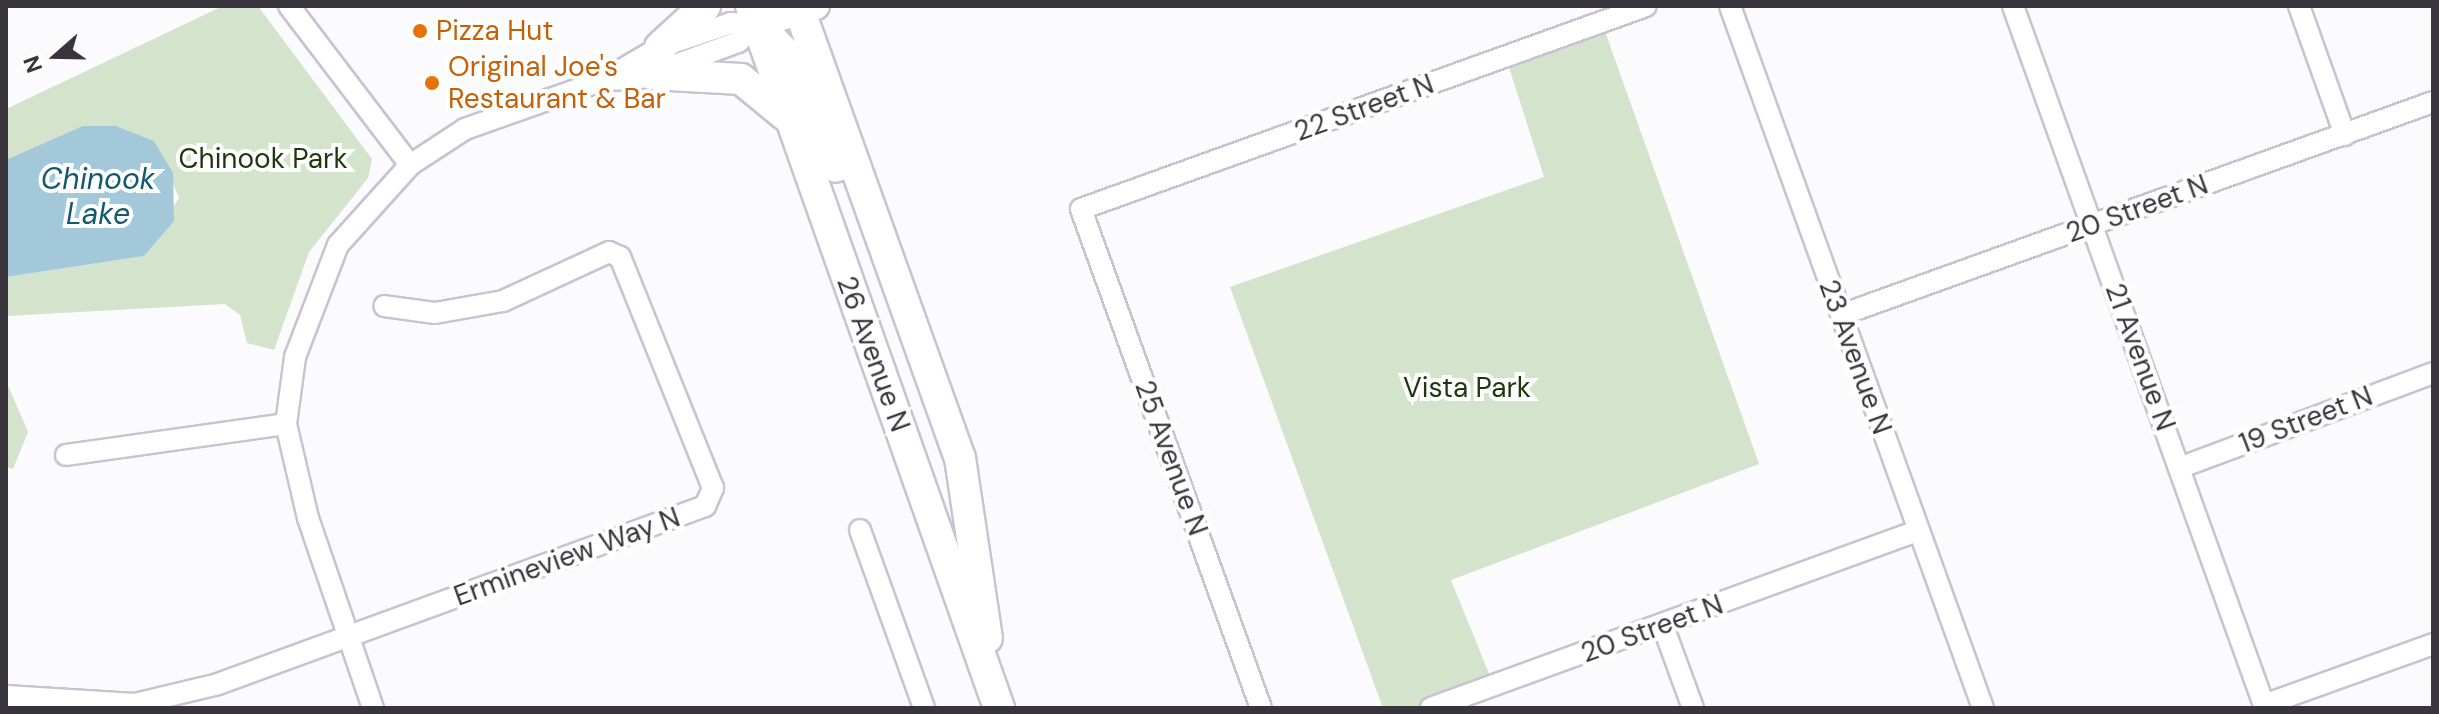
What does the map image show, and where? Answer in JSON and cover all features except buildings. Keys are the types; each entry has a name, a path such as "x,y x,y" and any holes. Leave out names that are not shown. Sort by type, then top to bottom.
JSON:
{"main road":[{"path":"705,6 656,60 741,79 789,119"},
{"name":"26 Avenue N","path":"800,7 960,458 998,704"},
{"path":"754,16 793,61 875,259 908,311"},
{"name":"26 Avenue N","path":"754,16 998,704"}],"street":[{"path":"289,6 410,165"},
{"name":"22 Street N","path":"1081,209 1646,6"},
{"name":"23 Avenue N","path":"1730,6 1983,708"},
{"name":"21 Avenue N","path":"2013,6 2264,706"},
{"path":"2299,6 2345,135"},
{"path":"373,708 348,637 286,424 295,357 319,283 351,226 410,165 465,129 656,60 731,23 800,7"},
{"path":"604,80 656,60 738,42 754,16"},
{"name":"20 Street N","path":"1841,315 2433,102"},
{"name":"25 Avenue N","path":"1081,209 1261,708"},
{"name":"Ermineview Way N","path":"6,696 135,704 218,684 705,506 713,488 620,257 609,252 503,301 435,313 384,306"},
{"name":"19 Street N","path":"2179,468 2433,373"},
{"path":"66,455 286,424"},
{"path":"860,530 924,708"},
{"name":"20 Street N","path":"1431,708 1917,531"},
{"path":"1663,626 1693,708"},
{"path":"2264,706 2433,644"}],"green space":[{"name":"Chinook Park","path":"223,6 258,6 372,159 368,178 309,252 274,350 247,343 240,315 225,304 6,316 6,277 144,256 179,198 154,141 116,126 6,160 6,109"},
{"name":"Vista Park","path":"1602,23 1759,464 1451,580 1494,686 1431,708 1383,708 1230,287 1544,177 1506,58"},
{"path":"6,381 28,432 13,469 6,467"}],"water":[{"name":"Chinook Lake","path":"83,126 116,126 154,141 173,173 174,221 144,256 6,277 6,160"}],"place":[{"name":"Pizza Hut","path":"420,31"},
{"name":"Original Joe's Restaurant & Bar","path":"432,83"}]}
